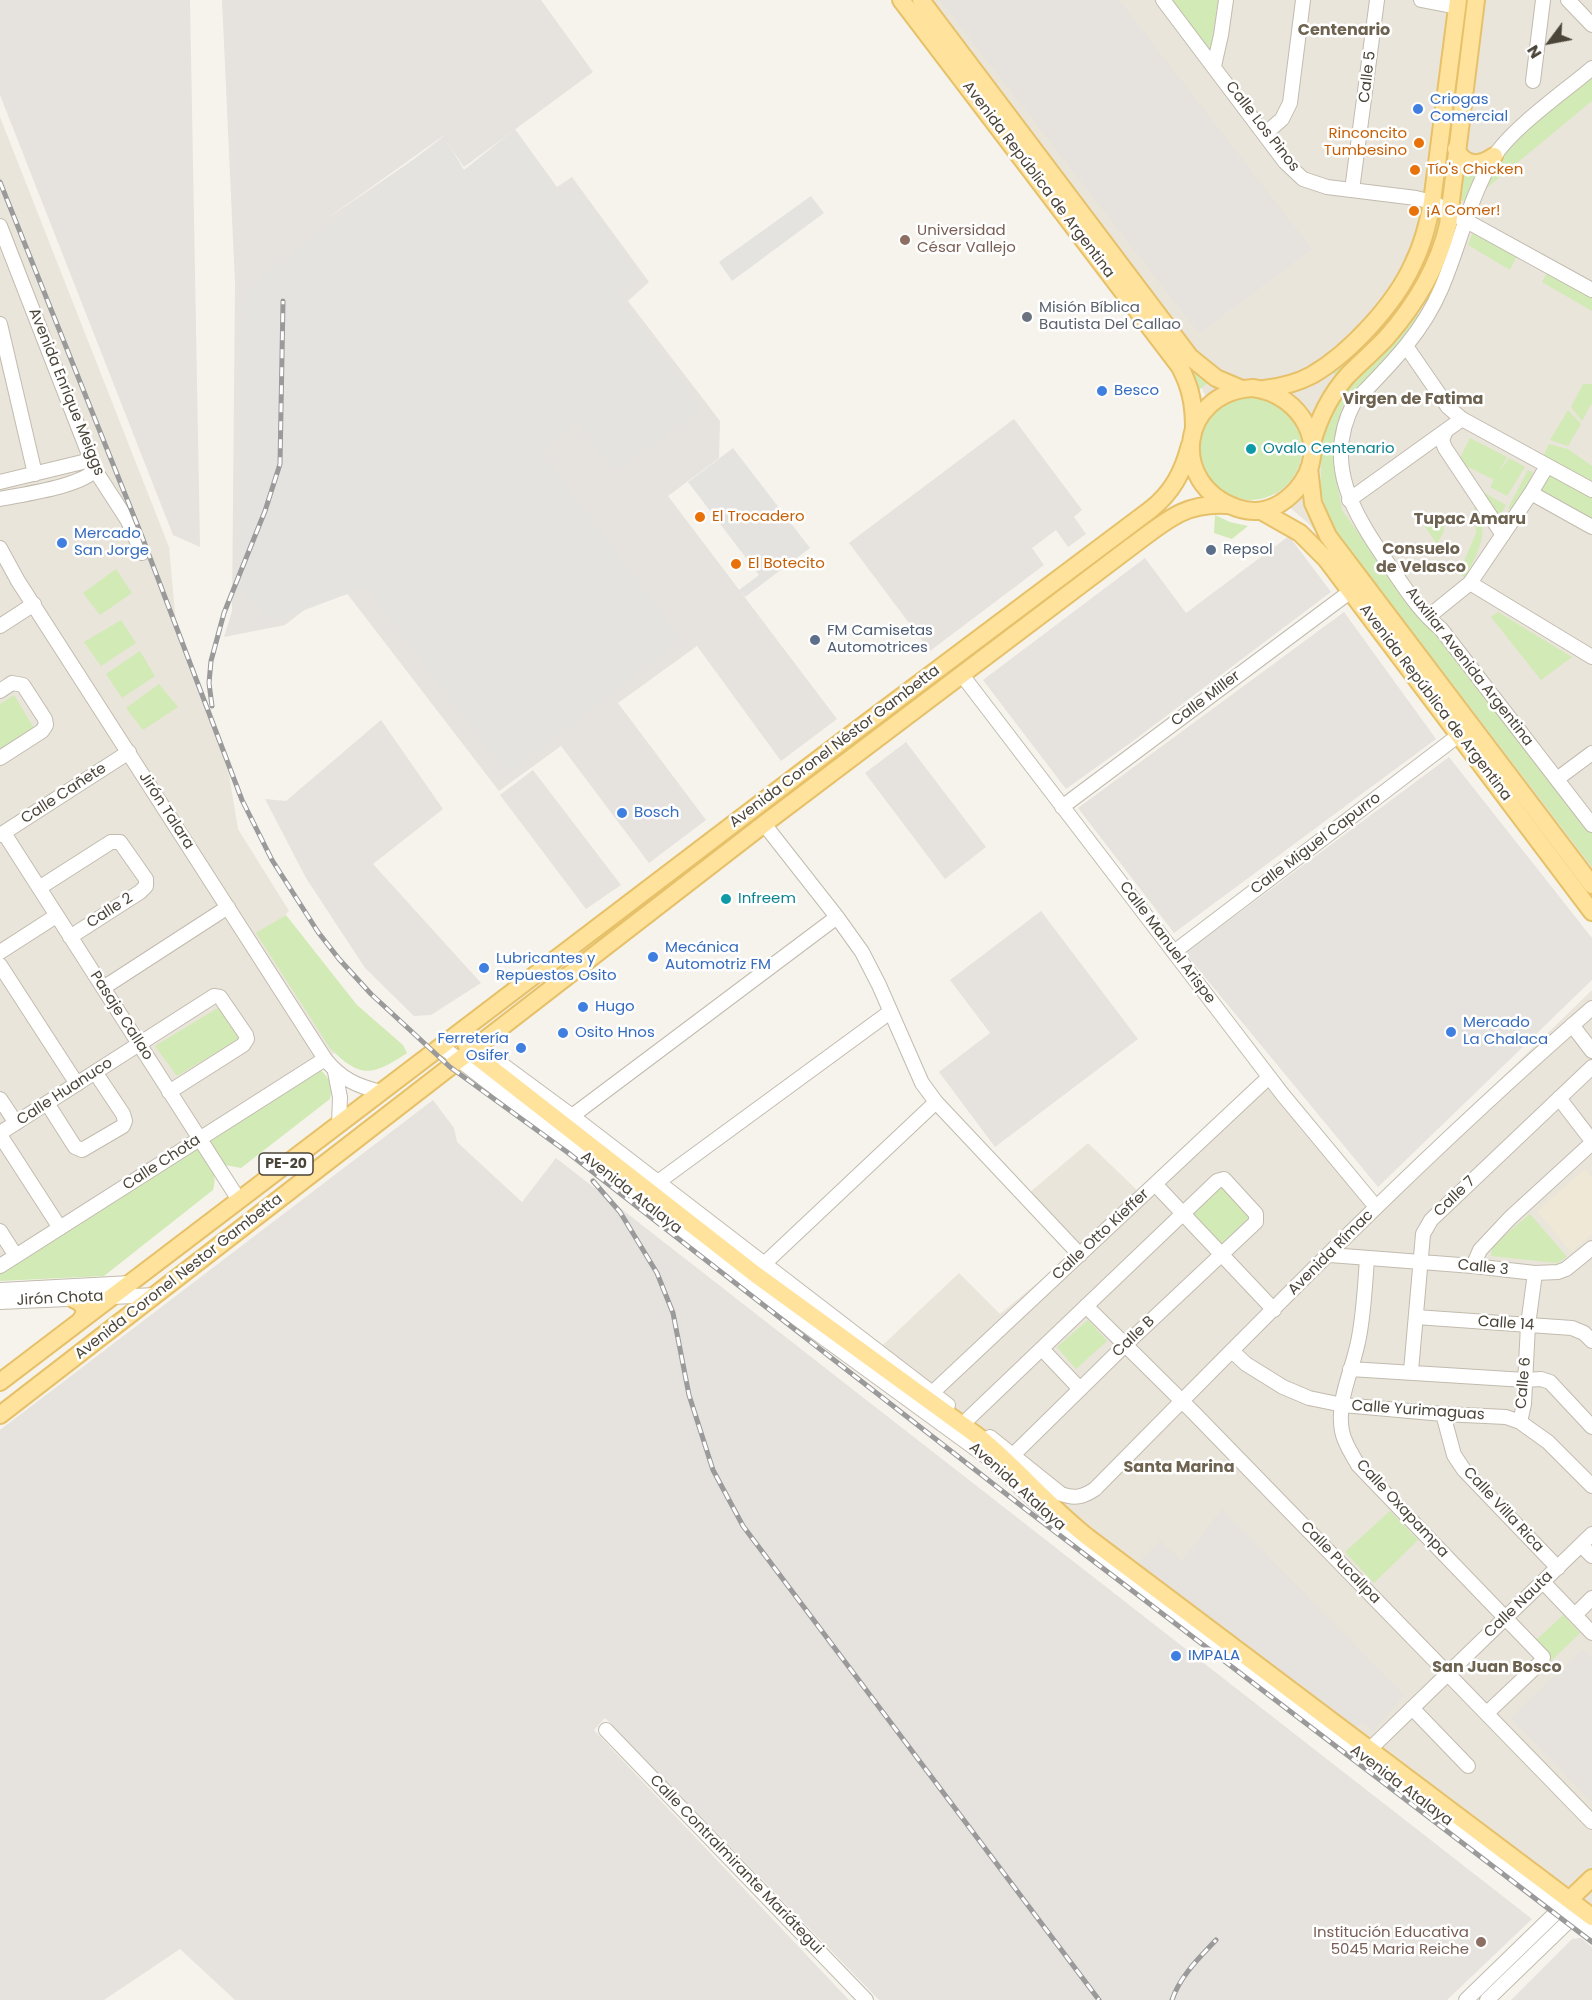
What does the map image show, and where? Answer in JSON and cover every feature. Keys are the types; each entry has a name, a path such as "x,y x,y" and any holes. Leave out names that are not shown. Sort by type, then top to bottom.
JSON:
{"main road":[{"name":"Avenida República de Argentina","path":"901,0 1054,189 1162,331 1199,366 1216,378 1242,388"},
{"name":"Avenida República de Argentina","path":"921,0 1054,189"},
{"path":"1458,3 1432,202 1425,235 1412,267 1391,300 1375,319 1335,359 1311,376 1288,385 1264,389 1242,388 1228,392 1216,399 1199,417 1194,428 1191,446 1193,466 1209,493 1227,505 1251,512 1263,512 1281,503 1295,491 1309,468 1312,443 1320,418 1339,386 1387,337 1419,294 1438,257 1445,239 1450,211 1476,0"},
{"path":"1443,109 1461,112"},
{"path":"1456,150 1464,160 1476,164 1483,163 1494,156"},
{"name":"Avenida República de Argentina","path":"1162,331 1187,381 1194,407 1194,428"},
{"path":"1264,389 1289,401 1299,411 1308,426 1312,443"},
{"name":"Avenida Coronel Néstor Gambetta","path":"458,1034 1150,510 1174,485 1183,469 1191,446"},
{"name":"Avenida República de Argentina","path":"1309,468 1313,503 1328,536 1592,885"},
{"name":"Avenida Coronel Néstor Gambetta","path":"470,1052 764,824 1174,515 1188,508 1203,505 1227,505"},
{"name":"Avenida República de Argentina","path":"1263,512 1288,525 1313,543 1592,912"},
{"name":"Avenida Coronel Nestor Gambetta","path":"0,1382 458,1034"},
{"name":"Avenida Atalaya","path":"458,1034 470,1052 755,1274 979,1437 1072,1525 1578,1908"},
{"name":"Avenida Coronel Nestor Gambetta","path":"0,1415 470,1052"},
{"path":"73,1299 82,1303 84,1307 80,1321"},
{"path":"1578,1908 1592,1878"}],"street":[{"name":"Calle Los Pinos","path":"1163,0 1264,134 1303,179 1326,187 1432,202 1592,290"},
{"path":"1214,66 1226,0"},
{"path":"1264,134 1282,119 1290,103 1304,0"},
{"name":"Calle 5","path":"1352,190 1377,0"},
{"path":"1421,0 1458,3"},
{"path":"1533,81 1543,0"},
{"path":"1568,0 1592,25"},
{"name":"Auxiliar Avenida Argentina","path":"1592,68 1520,129 1494,156 1482,180 1440,291 1427,317 1406,346 1355,401 1349,412 1341,444 1341,471 1349,500 1363,527 1428,617 1441,628 1592,825"},
{"name":"Avenida Enrique Meiggs","path":"0,226 93,465 128,522 142,553"},
{"path":"0,324 35,474"},
{"path":"1406,346 1449,407 1462,419 1592,490"},
{"path":"1349,500 1462,419"},
{"path":"1445,433 1442,440 1445,448 1503,535"},
{"path":"0,482 93,465"},
{"path":"0,499 86,478 93,465"},
{"path":"1428,617 1470,583 1531,493 1546,466"},
{"path":"1531,493 1592,528"},
{"name":"Jirón Talara","path":"0,548 325,1059 335,1072 356,1085 381,1092"},
{"path":"1470,583 1592,657"},
{"name":"Calle Miller","path":"1062,807 1351,591"},
{"path":"0,626 34,604"},
{"name":"Calle Manuel Arispe","path":"962,675 1269,1077 1376,1207"},
{"path":"0,691 12,682 23,685 45,719 46,725 42,731 0,758"},
{"name":"Calle Miguel Capurro","path":"1174,952 1459,735"},
{"name":"Calle Cañete","path":"2,834 129,752"},
{"path":"1557,779 1592,753"},
{"path":"764,824 862,952 922,1083 936,1102 1080,1255"},
{"name":"Pasaje Callao","path":"2,834 239,1200"},
{"name":"Calle 2","path":"39,888 115,841 120,842 146,879 146,886 141,892 70,937"},
{"path":"103,988 228,908"},
{"path":"0,952 56,916"},
{"path":"572,1116 837,917"},
{"path":"0,965 77,1084"},
{"name":"Calle Huanuco","path":"0,1134 214,996 224,1000 247,1039 243,1045 169,1092"},
{"name":"Avenida Rímac","path":"1072,1498 1084,1496 1095,1489 1376,1207 1504,1085 1592,1008"},
{"path":"658,1182 890,1012"},
{"path":"1572,1026 1592,1050"},
{"name":"Avenida Atalaya","path":"441,1046 470,1052 572,1116 968,1419 1050,1487 1072,1498"},
{"name":"Avenida Atalaya","path":"470,1052 747,1282 971,1445 1002,1470 1083,1546 1578,1908 1592,1931"},
{"name":"Calle Chota","path":"0,1266 325,1059"},
{"name":"Calle 7","path":"1411,1371 1423,1234 1431,1220 1592,1067"},
{"path":"47,1103 75,1147 82,1150 123,1126 125,1121 123,1114 95,1072"},
{"name":"Jirón Talara","path":"335,1072 340,1097 339,1124"},
{"name":"Calle Otto Kieffer","path":"932,1393 1269,1077"},
{"path":"1473,1266 1480,1250 1495,1234 1592,1142 1559,1098"},
{"path":"0,1099 16,1123"},
{"path":"764,1264 936,1102"},
{"path":"0,1134 60,1228"},
{"name":"Calle B","path":"1013,1455 1124,1346 1256,1222 1256,1214 1224,1179 1217,1181 1183,1213"},
{"path":"1155,1184 1274,1310"},
{"path":"968,1419 1183,1213"},
{"path":"0,1231 16,1256"},
{"name":"Calle 3","path":"1367,1259 1473,1266 1535,1273 1558,1272 1566,1269 1592,1248"},
{"path":"1330,1255 1367,1259"},
{"name":"Calle Oxapampa","path":"1367,1259 1359,1340 1350,1369 1343,1405 1342,1431 1346,1442 1358,1465 1543,1657 1542,1661 1487,1713"},
{"name":"Calle 6","path":"1520,1422 1535,1273"},
{"name":"Jirón Chota","path":"0,1290 131,1283"},
{"name":"Jirón Chota","path":"0,1302 156,1295"},
{"name":"Calle Pucallpa","path":"1086,1306 1592,1821"},
{"name":"Calle 14","path":"1416,1317 1572,1328 1589,1333"},
{"path":"1042,1349 1080,1389"},
{"name":"Calle Yurimaguas","path":"1232,1351 1246,1364 1283,1387 1309,1398 1343,1405 1506,1417 1520,1422 1548,1442 1592,1486"},
{"path":"1350,1369 1411,1371 1525,1380 1541,1379 1550,1382 1592,1427"},
{"name":"Calle Villa Rica","path":"1443,1414 1454,1455 1464,1470 1558,1568"},
{"name":"Calle Nauta","path":"1369,1750 1592,1534"},
{"path":"1581,1545 1592,1556"},
{"path":"1543,1582 1592,1633"},
{"path":"1575,1615 1592,1598"},
{"path":"1412,1708 1468,1767"},
{"name":"Calle Contralmirante Mariátegui","path":"606,1730 867,2000"},
{"path":"1474,1997 1578,1908"},
{"path":"1487,2000 1578,1908"}],"shaded area":[{"path":"0,0 190,0 200,547 173,535 0,95"},
{"path":"222,0 541,0 593,72 464,167 443,136 321,223 442,140 464,170 517,132 557,187 572,177 649,282 628,301 720,421 719,458 668,496 837,719 781,761 697,646 618,703 706,820 649,863 561,746 499,791 339,583 285,625 224,637 232,611 235,283"},
{"path":"913,0 1592,0 1592,899 1310,525 1230,452 1200,384"},
{"path":"940,0 1119,0 1312,249 1199,333"},
{"path":"0,117 169,547 177,633 227,763 238,829 289,911 265,937 339,1050 0,1273"},
{"path":"515,129 562,196 576,186 640,277 618,293 702,409 614,472 578,422 541,451 682,640 507,774 366,587 270,623 237,585 243,291 444,136 464,170"},
{"path":"811,196 824,213 732,281 719,262"},
{"path":"1014,419 1082,510 1074,517 1086,534 1068,547 1056,530 1032,548 1044,565 930,651 849,543"},
{"path":"733,448 810,548 745,597 739,590 759,575 688,482"},
{"path":"1289,536 1331,592 1066,789 983,680 1145,558 1186,613"},
{"path":"1344,612 1436,739 1174,933 1078,808"},
{"path":"381,720 443,809 373,864 481,983 431,1015 414,1016 365,968 306,878 265,799 286,801"},
{"path":"906,742 986,847 945,879 865,773"},
{"path":"1449,757 1592,938 1592,980 1378,1187 1185,953"},
{"path":"533,770 621,885 586,909 500,795"},
{"path":"1041,911 1138,1039 995,1147 939,1072 990,1033 950,980"},
{"path":"1592,990 1592,1926 867,1360 959,1273 1000,1314 1071,1255 1029,1193 1088,1143 1139,1192 1271,1067 1378,1198"},
{"path":"433,1100 454,1128 457,1142 522,1202 556,1158 1532,1919 1447,2000 879,2000 605,1718 594,1730 849,2000 235,2000 180,1949 104,2000 0,2000 0,1430"},
{"path":"1585,1169 1592,1178 1592,1234 1571,1252 1537,1211"},
{"path":"1222,1509 1404,1695 1373,1731 1363,1723 1353,1729 1136,1566 1160,1541 1182,1561"},
{"path":"1583,1649 1592,1658 1592,1802 1511,1718"},
{"path":"1581,1938 1592,1947 1592,2000 1511,2000 1572,1939"}],"green space":[{"path":"1171,0 1218,0 1211,49 1207,50"},
{"path":"1461,0 1469,0 1456,99 1448,95"},
{"path":"1592,76 1592,101 1483,191 1500,158 1513,143"},
{"path":"1444,122 1452,123 1445,196 1436,193"},
{"path":"1462,167 1467,168 1475,178 1469,197 1465,201 1458,200"},
{"path":"1432,211 1441,212 1437,235 1412,291 1337,376 1332,372 1403,288"},
{"path":"1473,232 1517,255 1510,270 1468,245"},
{"path":"1549,270 1592,295 1592,311 1542,282"},
{"path":"1413,310 1421,317 1342,407 1337,445 1337,484 1342,510 1416,614 1429,627 1438,632 1592,833 1592,867 1333,527 1321,494 1321,444 1332,401"},
{"path":"1171,337 1210,381 1199,390"},
{"path":"1583,384 1592,384 1592,403 1582,421 1571,407"},
{"path":"1250,396 1270,400 1287,411 1298,428 1302,448 1298,468 1287,485 1270,496 1250,500 1230,496 1213,485 1202,468 1198,448 1202,428 1213,411 1230,400"},
{"path":"1568,410 1581,424 1568,446 1550,440"},
{"path":"1470,438 1507,457 1499,472 1509,458 1525,467 1507,496 1490,487 1494,480 1458,462"},
{"path":"1549,444 1568,449 1592,466 1592,486 1542,459"},
{"path":"1528,470 1533,472 1513,511 1508,508"},
{"path":"1548,473 1592,495 1592,522 1541,493 1540,489"},
{"path":"1473,486 1506,505 1498,520"},
{"path":"1474,506 1480,515 1482,524 1481,542 1465,578 1459,573 1476,533"},
{"path":"1215,515 1230,522 1248,526 1232,539 1214,533"},
{"path":"1434,518 1443,520 1444,531 1437,544 1423,524"},
{"path":"116,569 132,593 100,615 83,593"},
{"path":"1498,612 1572,657 1541,680 1491,617"},
{"path":"121,620 136,643 101,666 84,642"},
{"path":"140,651 155,676 122,698 106,674"},
{"path":"159,684 178,707 143,730 126,708"},
{"path":"14,695 34,728 0,749 0,704"},
{"path":"286,915 357,1005 403,1045 407,1053 385,1066 367,1071 350,1065 330,1048 256,933"},
{"path":"221,1006 242,1037 177,1076 155,1046"},
{"path":"320,1070 330,1083 330,1099 241,1168 225,1165 210,1143 210,1139"},
{"path":"192,1146 197,1147 211,1167 215,1177 213,1190 104,1276 0,1281 0,1273"},
{"path":"1219,1184 1251,1217 1222,1244 1190,1211"},
{"path":"1530,1214 1567,1257 1557,1263 1491,1256 1492,1246"},
{"path":"1088,1320 1107,1341 1076,1369 1057,1347"},
{"path":"1390,1511 1418,1540 1374,1583 1345,1552"},
{"path":"1563,1615 1580,1633 1551,1661 1534,1642"}],"railway":[{"path":"0,182 141,534 242,800 272,860 318,932 339,959 371,994 450,1067 567,1152 1028,1511 1592,1942"},
{"path":"212,706 209,683 211,661 224,613 265,511 280,464 283,301"},
{"path":"593,1181 620,1212 657,1273 673,1313 689,1395 713,1470 743,1526 1099,2000"},
{"path":"1172,2000 1185,1975 1216,1940"}],"place":[{"name":"Criogas Comercial","path":"1418,109"},
{"name":"Rinconcito Tumbesino","path":"1419,143"},
{"name":"Tío's Chicken","path":"1415,170"},
{"name":"¡A Comer!","path":"1414,211"},
{"name":"Universidad César Vallejo","path":"905,240"},
{"name":"Misión Bíblica Bautista Del Callao","path":"1027,317"},
{"name":"Besco","path":"1102,391"},
{"name":"Ovalo Centenario","path":"1251,449"},
{"name":"El Trocadero","path":"700,517"},
{"name":"Mercado San Jorge","path":"62,543"},
{"name":"Repsol","path":"1211,550"},
{"name":"El Botecito","path":"736,564"},
{"name":"FM Camisetas Automotrices","path":"815,640"},
{"name":"Bosch","path":"622,813"},
{"name":"Infreem","path":"726,899"},
{"name":"Mecánica Automotriz FM","path":"653,957"},
{"name":"Lubricantes y Repuestos Osito","path":"484,968"},
{"name":"Hugo","path":"583,1007"},
{"name":"Mercado La Chalaca","path":"1451,1032"},
{"name":"Osito Hnos","path":"563,1033"},
{"name":"Ferretería Osifer","path":"521,1048"},
{"name":"IMPALA","path":"1176,1656"},
{"name":"Institución Educativa 5045 Maria Reiche","path":"1481,1942"}],"district":[{"name":"Centenario","path":"1344,31"},
{"name":"Virgen de Fatima","path":"1413,400"},
{"name":"Tupac Amaru","path":"1470,520"},
{"name":"Consuelo de Velasco","path":"1421,559"},
{"name":"Santa Marina","path":"1179,1468"},
{"name":"San Juan Bosco","path":"1497,1668"}]}
